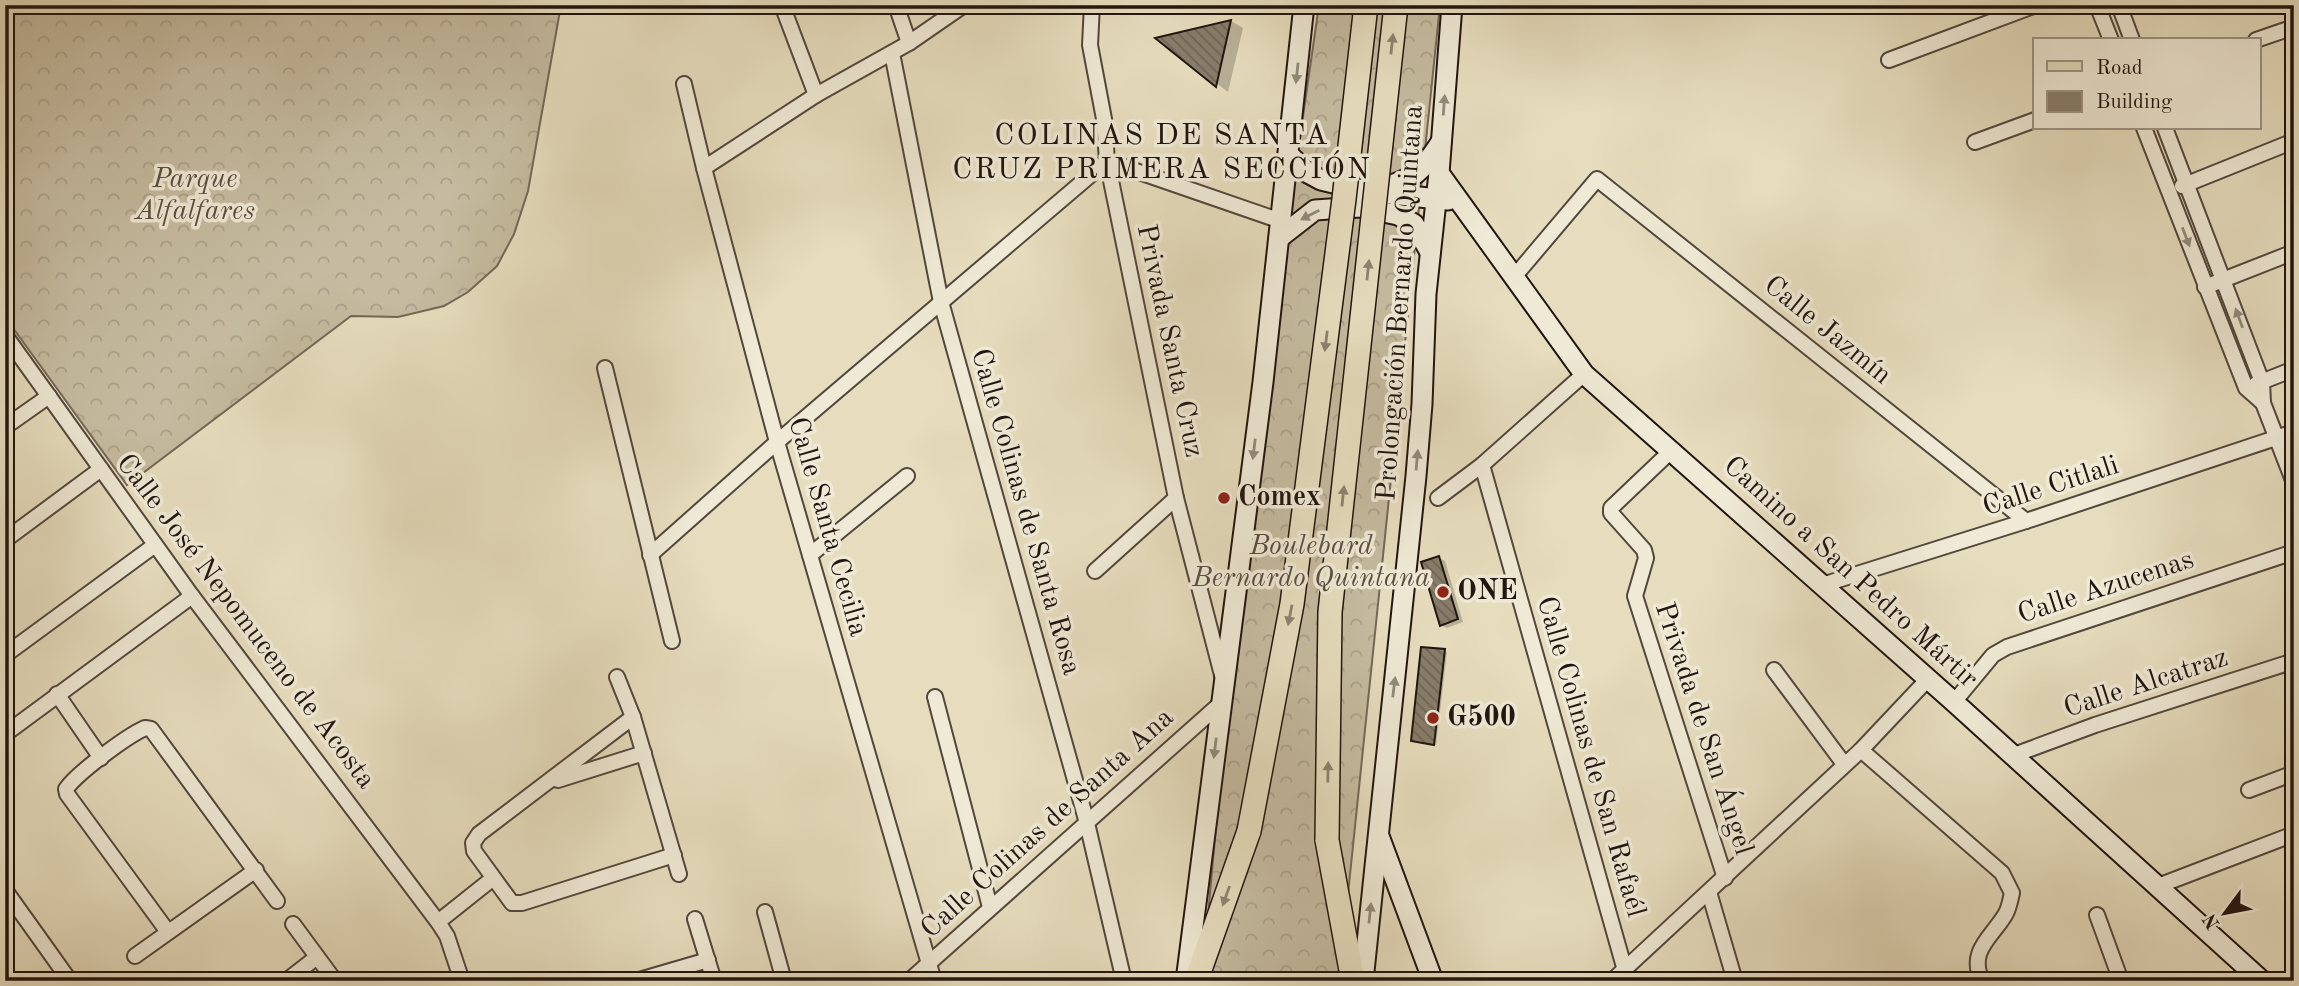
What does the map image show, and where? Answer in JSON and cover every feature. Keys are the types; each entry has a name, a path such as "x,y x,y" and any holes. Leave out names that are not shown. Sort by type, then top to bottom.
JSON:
{"main road":[{"path":"1196,981 1249,831 1292,604 1366,5"},
{"path":"1353,981 1327,840 1330,612 1396,5"}],"street":[{"path":"782,5 816,96"},
{"path":"896,5 909,43"},
{"path":"704,168 816,96 909,43 964,5"},
{"name":"Privada Santa Cruz","path":"1092,5 1090,45 1104,119 1107,161 1176,498 1224,683"},
{"path":"1186,981 1289,155 1304,5"},
{"name":"Prolongación Bernardo Quintana","path":"1363,981 1415,488 1430,252 1452,5"},
{"path":"1889,60 2036,5"},
{"path":"2098,5 2110,38"},
{"path":"2119,5 2131,38"},
{"path":"2260,39 2294,27"},
{"name":"Calle Colinas de Santa Rosa","path":"891,53 941,302 1087,822 1124,981"},
{"name":"Calle Santa Cecilia","path":"684,84 777,442 934,981"},
{"path":"1975,142 2033,122"},
{"path":"2145,130 2246,388 2263,403"},
{"path":"2166,130 2225,279 2262,382 2263,403 2294,483"},
{"path":"1371,192 1400,183 1423,170 1442,140"},
{"path":"2168,192 2294,141"},
{"path":"1289,155 1308,173 1321,180 1371,192 1459,201"},
{"path":"650,555 777,442 1107,161 1280,229 1315,210 1359,207 1398,215 1414,224 1430,252"},
{"name":"Camino a San Pedro Mártir","path":"1439,173 1584,374 1928,678 2262,981"},
{"name":"Calle Jazmín","path":"1514,277 1598,179 2026,521"},
{"path":"2206,287 2294,252"},
{"name":"Calle José Nepomuceno de Acosta","path":"5,335 192,596 438,922 447,936 461,981"},
{"path":"605,368 672,640"},
{"path":"2246,388 2294,369"},
{"path":"1438,498 1482,466 1584,374"},
{"path":"5,427 49,396"},
{"name":"Calle Citlali","path":"1822,585 2294,432"},
{"name":"Privada de San Ángel","path":"1671,452 1611,508 1611,513 1642,547 1645,554 1635,596 1725,878"},
{"name":"Calle Colinas de San Rafaél","path":"1482,466 1626,975"},
{"path":"5,540 101,469"},
{"path":"810,555 907,476"},
{"path":"1094,571 1176,498"},
{"path":"5,655 155,545"},
{"name":"Calle Azucenas","path":"1954,702 1993,655 2007,647 2294,552"},
{"path":"5,734 192,596"},
{"name":"Calle Alcatraz","path":"2014,755 2095,725 2294,661"},
{"path":"1774,670 1844,764"},
{"path":"617,677 633,717 679,874"},
{"path":"1612,981 1626,975 1709,892 1861,750 1928,678"},
{"path":"57,694 101,758"},
{"path":"936,697 990,907"},
{"name":"Calle Colinas de Santa Ana","path":"909,981 1220,704"},
{"path":"633,717 479,834 473,843 474,851 512,903 522,903 674,855"},
{"path":"168,932 66,789 101,758 142,729 151,729 277,901"},
{"path":"1861,750 2002,873 2012,893 2007,913 1980,948 1977,970 1982,981"},
{"path":"547,784 643,753"},
{"path":"2249,790 2294,773"},
{"path":"1378,832 1433,981"},
{"path":"2158,886 2294,834"},
{"path":"135,956 256,870"},
{"path":"438,922 492,879"},
{"path":"5,890 69,981"},
{"path":"1709,892 1735,981"},
{"path":"765,912 784,981"},
{"path":"2097,915 2122,981"},
{"path":"695,919 714,981"},
{"path":"293,924 335,981"},
{"path":"286,981 317,957"},
{"path":"636,981 708,960"}],"green space":[{"name":"Parque Alfalfares","path":"5,5 561,5 528,191 514,234 497,266 468,292 444,306 398,317 351,316 127,485 5,317"},
{"name":"Boulebard Bernardo Quintana","path":"1319,5 1440,5 1339,981 1202,981 1242,541"}],"building":[{"path":"1231,20 1216,87 1155,38"},
{"path":"1439,556 1458,619 1440,626 1421,562"},
{"path":"1421,647 1445,649 1434,745 1411,741"}],"place":[{"name":"Comex","path":"1224,498"},
{"name":"ONE","path":"1443,592"},
{"name":"G500","path":"1433,718"}],"district":[{"name":"COLINAS DE SANTA CRUZ PRIMERA SECCIÓN","path":"1162,153"}]}
